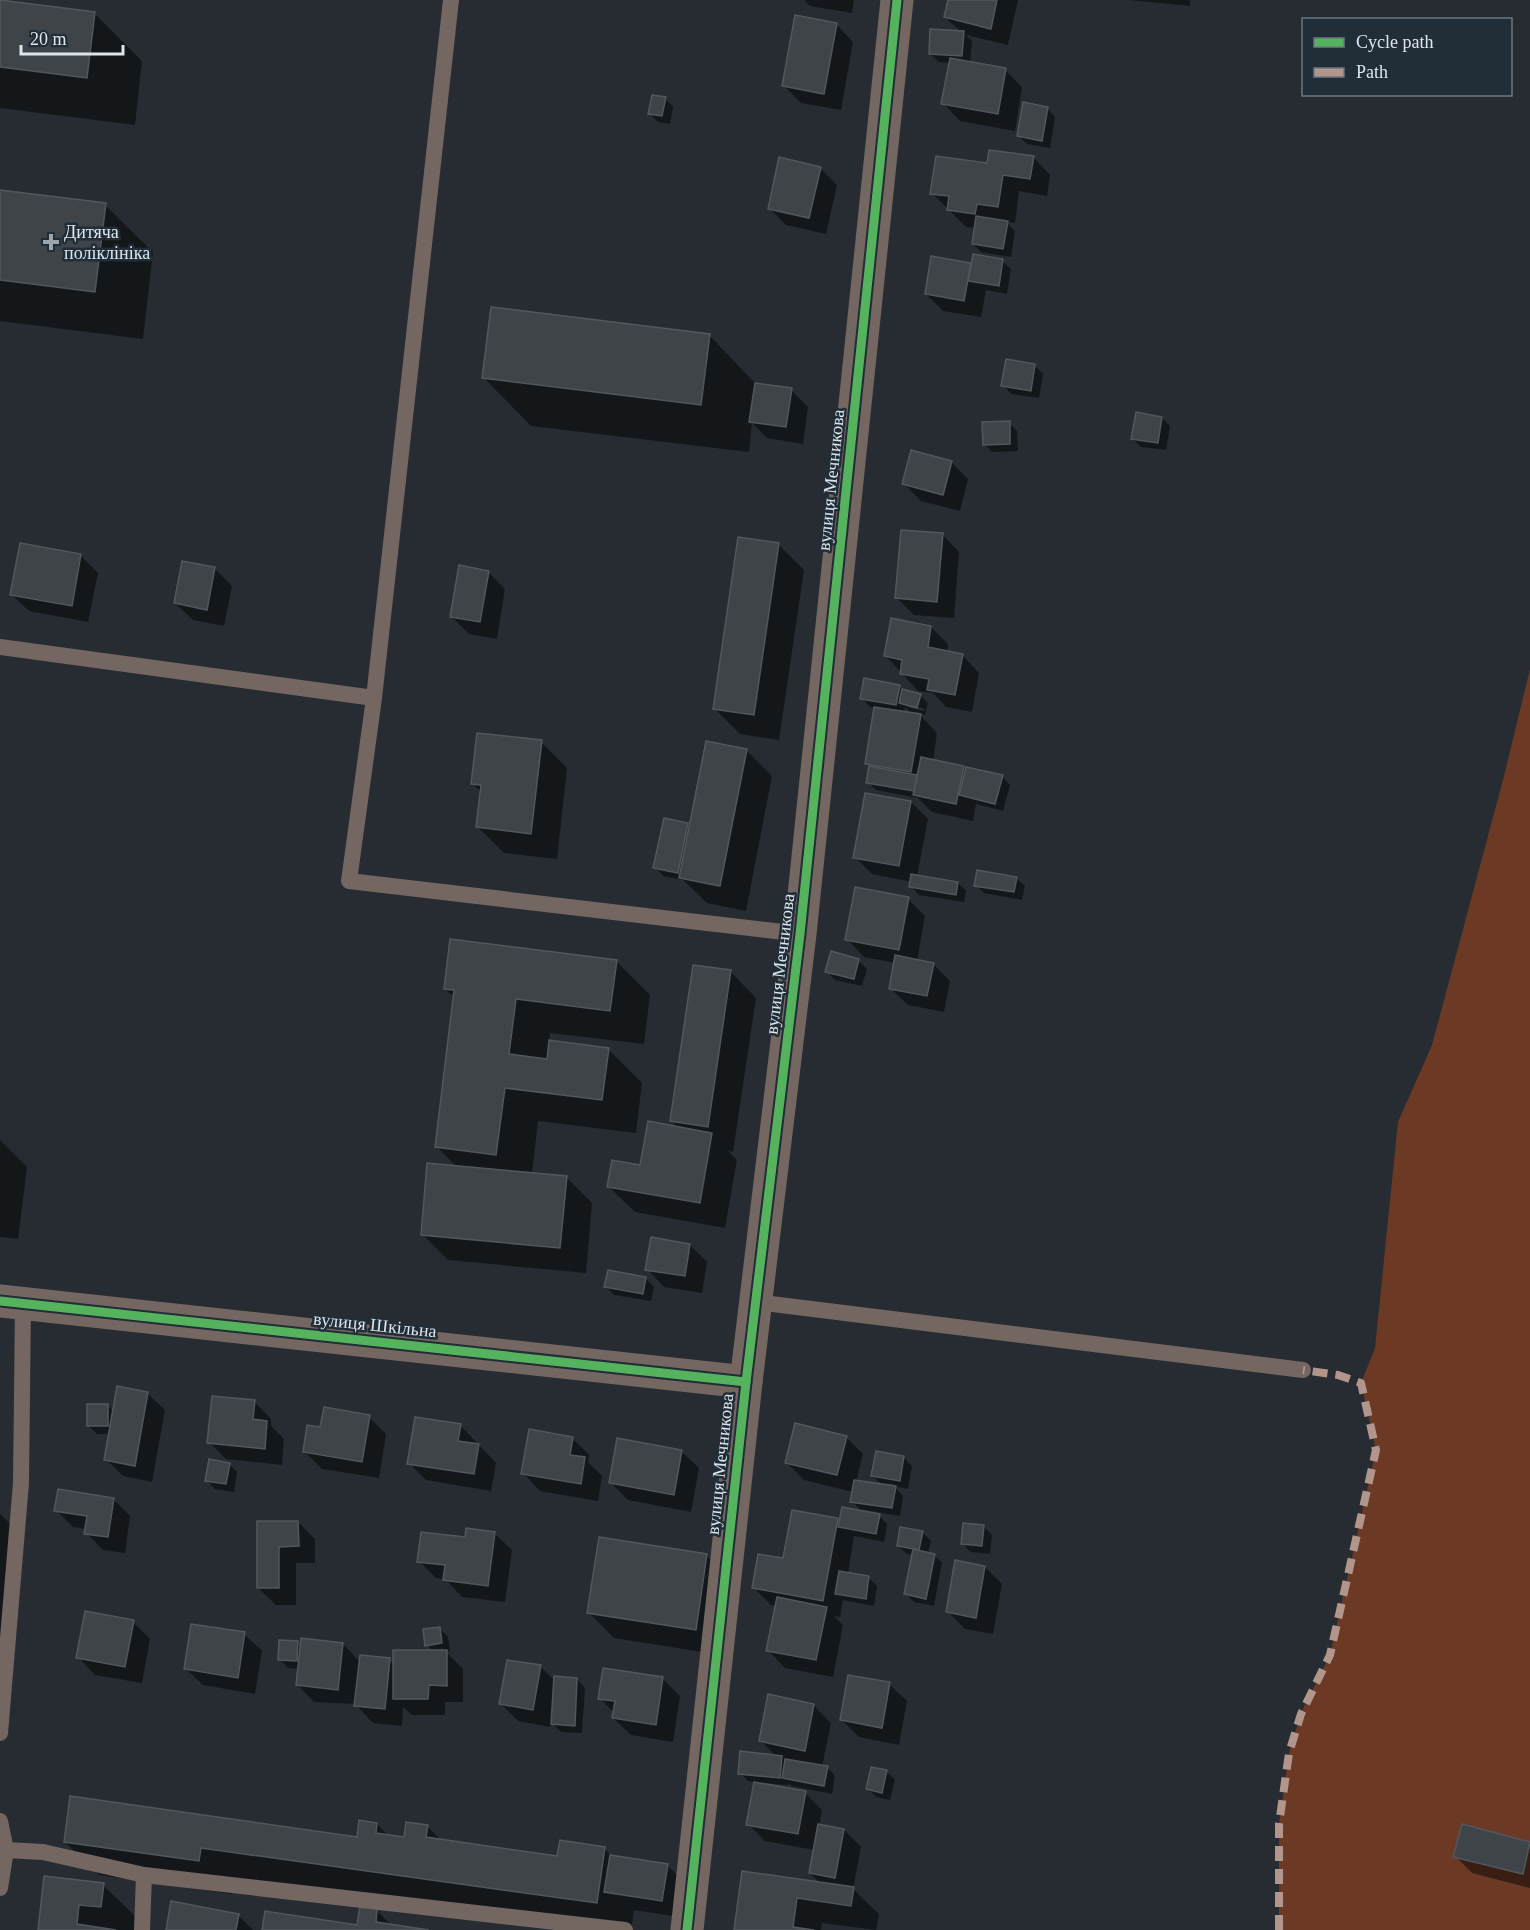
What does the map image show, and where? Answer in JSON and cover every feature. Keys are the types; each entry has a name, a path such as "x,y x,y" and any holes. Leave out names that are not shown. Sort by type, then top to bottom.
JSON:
{"street":[{"name":"вулиця Мечникова","path":"687,1930 746,1382 800,934 897,0"},
{"name":"вулиця Шкільна","path":"12,1303 746,1382"}],"lane":[{"path":"451,0 374,698 349,881 800,934"},
{"path":"0,647 374,698"},
{"path":"756,1302 1303,1370"},
{"path":"0,1733 21,1483 12,1303"},
{"path":"0,1821 6,1850 0,1887"},
{"path":"6,1850 43,1852 144,1875 625,1930"},
{"path":"142,1930 144,1875"}],"shaded area":[{"path":"1530,669 1530,1930 1279,1930 1279,1824 1289,1753 1301,1713 1330,1655 1376,1450 1361,1383 1375,1348 1398,1122 1432,1045 1503,780"}],"building":[{"path":"0,0 95,12 87,78 0,67"},
{"path":"948,0 997,0 991,29 944,17"},
{"path":"795,15 837,23 824,94 782,86"},
{"path":"930,29 964,31 962,56 929,54"},
{"path":"950,58 1006,68 998,114 941,104"},
{"path":"652,95 666,97 662,116 648,114"},
{"path":"1023,102 1048,107 1042,141 1017,136"},
{"path":"989,150 1034,156 1030,179 1003,175 998,207 977,204 975,214 947,210 949,196 930,194 936,156 987,163"},
{"path":"779,157 821,167 809,218 768,209"},
{"name":"Дитяча поліклініка","path":"0,190 106,203 95,292 0,280"},
{"path":"976,216 1008,221 1003,249 972,244"},
{"path":"973,254 1003,259 999,286 968,281"},
{"path":"931,256 971,263 964,301 925,294"},
{"path":"491,307 710,334 701,405 482,378"},
{"path":"1006,359 1035,364 1031,391 1001,386"},
{"path":"755,383 792,388 786,427 749,422"},
{"path":"1136,412 1162,417 1158,443 1131,439"},
{"path":"1010,421 1010,444 983,445 982,422"},
{"path":"911,450 952,461 943,495 902,484"},
{"path":"901,530 943,533 937,602 895,598"},
{"path":"738,537 779,543 754,715 713,709"},
{"path":"20,543 81,554 72,606 10,595"},
{"path":"182,561 215,567 207,610 174,603"},
{"path":"459,565 489,571 480,622 450,617"},
{"path":"891,618 931,626 928,647 963,654 955,695 927,690 929,679 900,674 902,660 884,656"},
{"path":"864,678 900,685 896,705 860,699"},
{"path":"902,689 921,694 917,708 899,703"},
{"path":"874,707 921,714 911,772 865,764"},
{"path":"477,733 542,740 531,834 476,827 481,785 471,784"},
{"path":"706,741 747,749 720,886 679,878"},
{"path":"921,757 964,766 956,804 913,795"},
{"path":"869,766 917,775 914,791 866,783"},
{"path":"966,767 1003,775 995,804 959,795"},
{"path":"865,793 911,801 899,866 853,858"},
{"path":"664,818 688,823 678,873 653,868"},
{"path":"977,870 1017,877 1014,892 974,886"},
{"path":"911,874 958,882 956,895 909,887"},
{"path":"855,887 909,897 899,950 845,940"},
{"path":"450,939 617,960 610,1011 516,999 509,1054 547,1059 549,1040 609,1048 602,1100 505,1088 496,1155 435,1147 454,990 444,989"},
{"path":"831,951 859,959 854,979 825,972"},
{"path":"895,955 934,963 927,996 889,989"},
{"path":"693,965 731,970 708,1127 670,1121"},
{"path":"648,1121 712,1133 700,1203 607,1187 612,1160 640,1165"},
{"path":"427,1163 567,1176 560,1248 421,1235"},
{"path":"651,1237 690,1244 685,1276 645,1270"},
{"path":"608,1270 646,1277 643,1294 604,1287"},
{"path":"117,1386 148,1392 135,1466 104,1460"},
{"path":"212,1396 255,1400 253,1419 267,1421 265,1449 207,1443"},
{"path":"87,1404 108,1404 108,1426 87,1426"},
{"path":"324,1407 370,1415 362,1462 303,1452 307,1425 320,1427"},
{"path":"415,1417 461,1424 458,1441 479,1444 474,1474 407,1464"},
{"path":"795,1423 847,1436 837,1475 785,1463"},
{"path":"529,1429 573,1437 570,1455 585,1457 581,1484 521,1474"},
{"path":"617,1438 682,1450 674,1495 609,1483"},
{"path":"876,1451 904,1456 900,1481 871,1476"},
{"path":"209,1459 230,1463 226,1484 205,1481"},
{"path":"854,1480 896,1486 892,1508 850,1502"},
{"path":"58,1489 114,1498 108,1537 84,1534 87,1516 54,1511"},
{"path":"842,1507 880,1514 876,1534 838,1527"},
{"path":"792,1510 838,1518 823,1601 752,1588 758,1554 783,1558"},
{"path":"257,1521 298,1521 299,1546 279,1547 279,1588 257,1588"},
{"path":"963,1523 984,1525 982,1546 961,1544"},
{"path":"900,1527 923,1531 919,1550 897,1546"},
{"path":"466,1528 495,1532 488,1586 443,1580 445,1565 417,1562 421,1532 465,1537"},
{"path":"599,1537 707,1554 696,1630 587,1613"},
{"path":"913,1549 935,1554 926,1599 904,1594"},
{"path":"955,1560 985,1566 976,1618 946,1612"},
{"path":"839,1571 869,1576 866,1599 835,1594"},
{"path":"777,1597 827,1607 816,1660 766,1651"},
{"path":"85,1611 134,1620 125,1667 76,1658"},
{"path":"191,1624 245,1632 238,1678 184,1669"},
{"path":"440,1627 442,1643 425,1646 423,1629"},
{"path":"301,1638 343,1643 338,1690 296,1685"},
{"path":"279,1640 298,1641 297,1661 278,1660"},
{"path":"393,1650 447,1650 447,1686 429,1685 428,1699 393,1699"},
{"path":"360,1655 390,1658 385,1709 354,1706"},
{"path":"507,1660 541,1665 533,1710 499,1704"},
{"path":"603,1668 663,1677 656,1725 612,1718 615,1701 598,1699"},
{"path":"848,1675 890,1682 882,1728 840,1720"},
{"path":"554,1676 577,1678 575,1726 551,1724"},
{"path":"768,1694 814,1704 805,1751 759,1741"},
{"path":"740,1751 782,1756 780,1778 738,1774"},
{"path":"785,1759 828,1766 824,1786 782,1778"},
{"path":"871,1767 887,1770 882,1793 866,1789"},
{"path":"754,1782 806,1791 798,1834 746,1825"},
{"path":"70,1796 357,1837 359,1820 377,1823 376,1833 404,1837 406,1822 428,1825 426,1837 557,1856 560,1840 605,1847 597,1903 201,1848 199,1861 64,1842"},
{"path":"818,1824 844,1829 835,1878 809,1873"},
{"path":"1462,1824 1530,1842 1523,1874 1453,1857"},
{"path":"610,1855 668,1864 662,1901 604,1892"},
{"path":"742,1871 854,1887 851,1906 797,1898 793,1927 814,1930 734,1930"},
{"path":"44,1876 104,1883 101,1907 79,1905 77,1924 116,1930 38,1930"},
{"path":"171,1901 239,1914 236,1930 166,1930"},
{"path":"360,1906 377,1909 376,1922 429,1930 262,1930 265,1911 357,1925"}],"marked path":[{"path":"1279,1930 1279,1824 1289,1753 1301,1714 1330,1655 1376,1450 1361,1383 1338,1375 1303,1370"}],"cycle path":[{"path":"687,1930 746,1382 800,934 897,0"},
{"path":"0,1301 746,1382"}],"place":[{"name":"Дитяча поліклініка","path":"51,242"}]}
